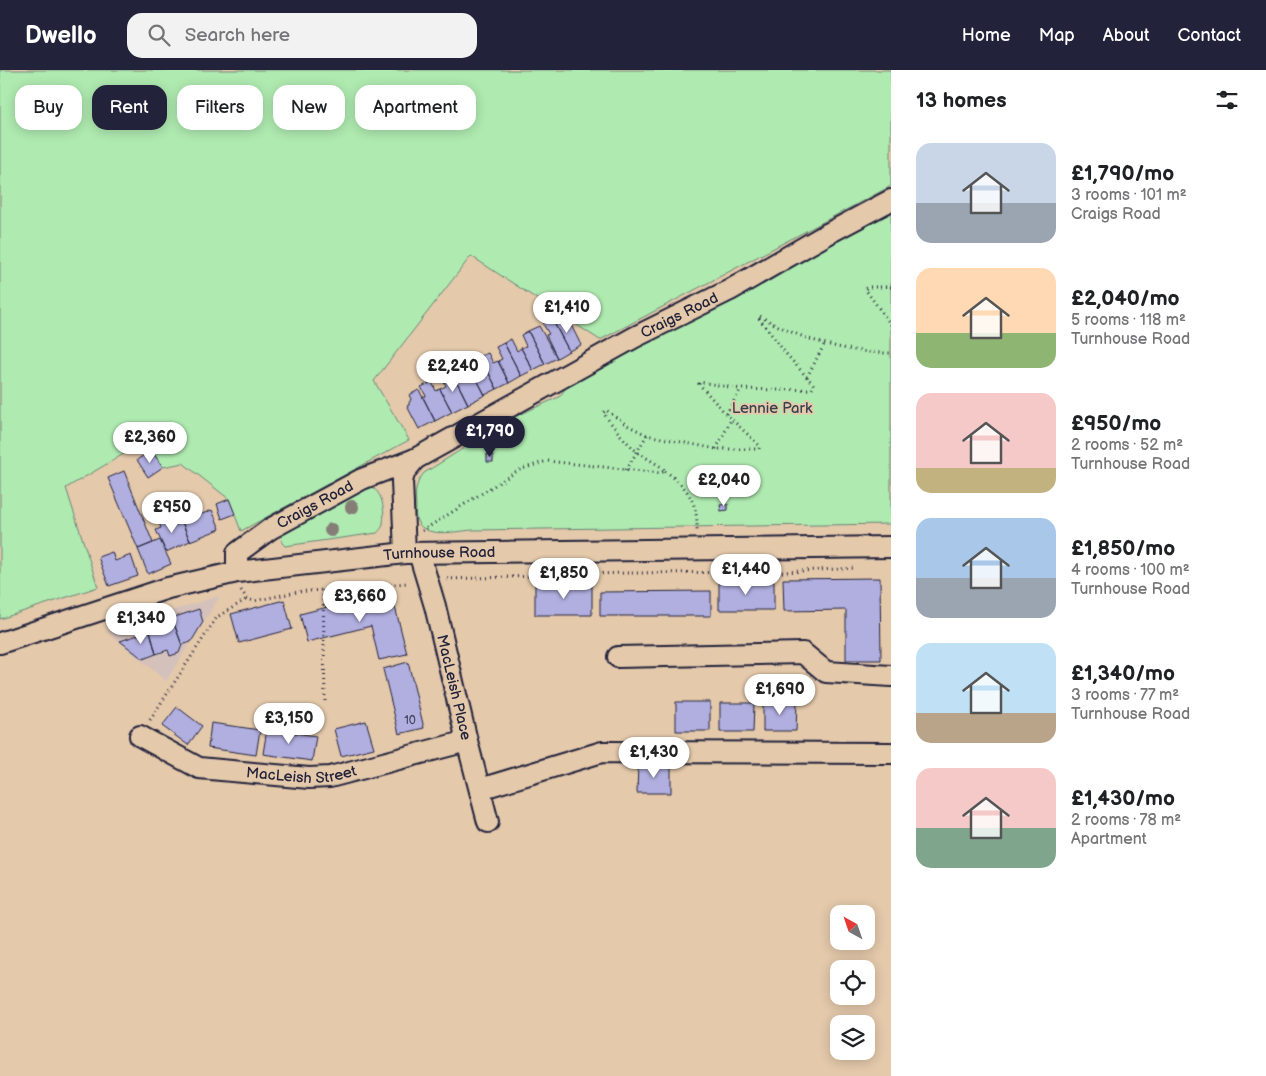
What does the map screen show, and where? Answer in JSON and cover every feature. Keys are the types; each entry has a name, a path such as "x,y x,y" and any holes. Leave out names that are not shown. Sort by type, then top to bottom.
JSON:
{"street":[{"name":"Craigs Road","path":"237,572 237,553 270,529 362,479 415,460 626,342 730,290 891,200"},
{"name":"Craigs Road","path":"409,549 402,481 406,471 415,460"},
{"name":"Turnhouse Road","path":"0,643 168,588 237,572 409,549 891,547"},
{"name":"MacLeish Place","path":"409,549 427,580 435,606 488,822"},
{"path":"618,657 803,653 826,672 891,676"},
{"name":"MacLeish Street","path":"140,736 199,768 308,778 330,777 467,741"},
{"path":"480,788 602,752 891,753"}],"path":[{"path":"891,287 868,287 866,290 891,325"},
{"path":"697,529 694,504 685,488 663,468 637,452 603,413 606,410 627,425 648,434 716,449 759,449 760,446 731,420 699,384 700,382 741,389 780,390 812,388 814,385 787,355 758,317 760,316 808,339 852,350 891,353"},
{"path":"807,377 825,343"},
{"path":"726,414 741,389"},
{"path":"716,449 731,420"},
{"path":"626,470 648,434"},
{"path":"409,549 519,470 547,460 626,470 661,473 665,471"},
{"path":"237,572 239,587 247,599 254,601 276,595 427,580 626,573 782,572 864,568"},
{"path":"323,590 325,701"},
{"path":"140,736 217,617 247,599"}],"shaded area":[{"path":"220,596 166,681 106,631"}],"green space":[{"path":"0,70 891,70 891,186 600,340 471,256 374,381 409,440 241,531 229,499 183,463 163,467 144,442 66,488 98,587 0,619"},
{"name":"Lennie Park","path":"891,213 891,524 473,530 440,533 432,532 419,525 416,516 416,492 417,485 424,473 512,418 559,397 569,384"},
{"path":"371,487 381,498 383,508 383,524 377,533 285,546 282,543 281,533 365,488"}],"building":[{"path":"559,315 564,326 570,323 581,345 569,351 552,319"},
{"path":"552,319 569,351 557,358 546,335 549,334 543,324"},
{"path":"539,326 557,358 545,364 528,331"},
{"path":"528,331 545,364 533,370 521,348 526,346 521,335"},
{"path":"511,339 517,351 521,348 533,370 521,376 504,343"},
{"path":"504,343 521,376 509,383 498,361 502,359 496,347"},
{"path":"488,353 493,363 498,361 509,383 497,389 480,356"},
{"path":"480,356 497,389 485,395 470,366 475,363 473,360"},
{"path":"463,366 464,369 470,366 485,395 468,404 456,380 459,379 457,369"},
{"path":"452,372 468,404 452,412 440,389 446,386 442,377"},
{"path":"432,382 436,391 440,389 452,412 435,421 423,397 426,396 421,387"},
{"path":"419,390 435,421 419,429 407,406 411,399 409,395"},
{"path":"151,450 163,467 148,477 137,460"},
{"path":"487,454 493,455 493,462 487,462"},
{"path":"124,471 153,543 138,549 108,478"},
{"path":"229,499 235,514 222,519 217,504"},
{"path":"728,504 728,510 721,511 720,505"},
{"path":"212,510 220,529 190,541 182,522"},
{"path":"172,515 176,525 182,522 190,541 166,552 156,530 161,528 158,520"},
{"path":"160,540 171,564 148,574 138,549"},
{"path":"112,552 115,561 131,555 138,576 109,586 98,557"},
{"path":"880,578 881,660 846,660 846,610 784,611 783,579"},
{"path":"719,581 774,581 774,610 719,610"},
{"path":"535,585 592,585 592,615 535,615"},
{"path":"391,591 407,654 379,660 371,626 307,642 300,614"},
{"path":"711,591 711,616 600,616 600,592"},
{"path":"284,600 292,629 239,643 231,614"},
{"path":"199,609 203,622 191,642 182,645 172,618"},
{"path":"174,624 182,645 179,653 170,656 168,650 156,654 150,631"},
{"path":"150,631 156,654 143,659 120,641"},
{"path":"408,662 424,728 399,734 383,669"},
{"path":"676,702 710,702 710,731 676,731"},
{"path":"763,702 797,702 796,731 763,731"},
{"path":"720,703 754,703 753,732 720,732"},
{"path":"177,707 202,726 188,745 162,726"},
{"path":"366,721 374,748 341,756 334,729"},
{"path":"211,723 260,730 256,755 208,748"},
{"path":"267,729 316,736 312,761 263,754"},
{"path":"638,764 671,764 671,793 637,793"}]}
